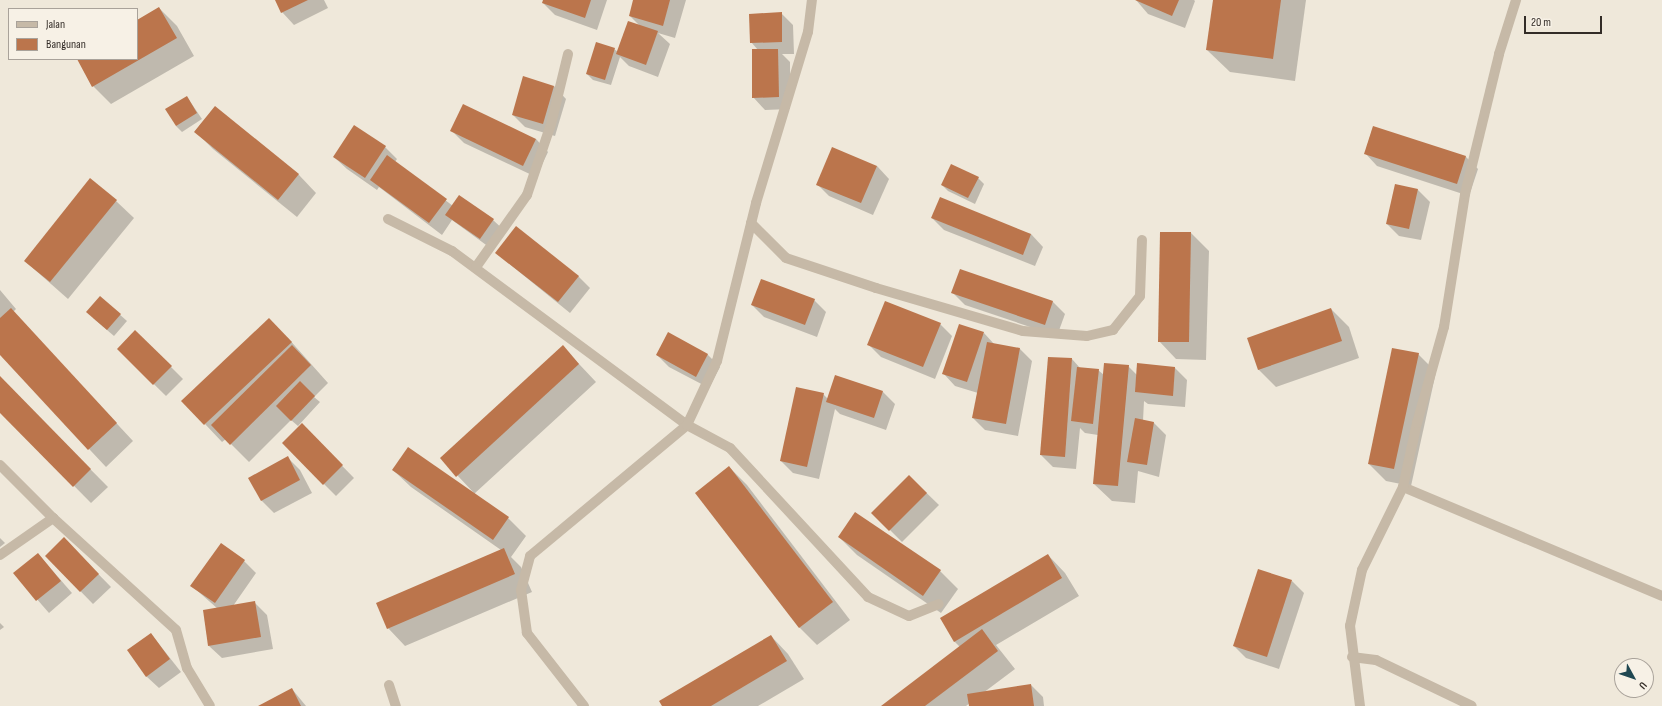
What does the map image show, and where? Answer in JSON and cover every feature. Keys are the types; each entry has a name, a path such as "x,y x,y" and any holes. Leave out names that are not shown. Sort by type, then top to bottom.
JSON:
{"street":[{"path":"583,706 527,632 521,590 530,556 688,425 717,361 751,223 808,32 812,0"},
{"path":"1360,706 1352,657 1350,626 1362,570 1403,487 1417,423 1444,327 1465,194 1499,54 1516,0"},
{"path":"476,267 527,195 551,124 568,54"},
{"path":"388,219 452,251 476,267 688,425 730,448 868,597 909,616 939,604"},
{"path":"751,223 786,258 1023,331 1087,336 1113,330 1140,296 1142,240"},
{"path":"0,465 53,518 176,630 187,668 210,706"},
{"path":"1403,487 1662,596"},
{"path":"0,555 53,518"},
{"path":"1352,657 1376,660 1472,706"},
{"path":"389,685 396,706"}],"building":[{"path":"275,0 308,0 281,13"},
{"path":"543,0 591,0 585,18 542,3"},
{"path":"633,0 670,0 663,26 629,16"},
{"path":"1135,0 1179,0 1172,16"},
{"path":"1213,0 1281,0 1273,59 1206,50"},
{"path":"159,7 177,38 92,87 78,60 138,60 138,19"},
{"path":"782,12 782,42 750,43 749,14"},
{"path":"628,21 658,31 646,65 616,54"},
{"path":"596,42 615,48 605,80 586,74"},
{"path":"752,49 778,49 779,97 752,98"},
{"path":"523,76 554,86 543,124 512,115"},
{"path":"187,96 197,113 176,126 165,109"},
{"path":"463,104 536,139 523,166 450,131"},
{"path":"215,106 299,174 278,200 194,132"},
{"path":"354,125 386,146 365,178 333,157"},
{"path":"1373,126 1466,156 1457,184 1364,154"},
{"path":"832,147 877,166 861,203 816,185"},
{"path":"387,155 447,199 429,223 370,180"},
{"path":"951,164 979,177 968,198 941,185"},
{"path":"90,178 117,200 50,282 24,261"},
{"path":"1395,184 1418,189 1409,229 1386,224"},
{"path":"459,195 494,219 480,239 445,215"},
{"path":"940,197 1031,234 1023,255 931,218"},
{"path":"516,226 579,276 558,302 495,253"},
{"path":"1160,232 1191,232 1189,342 1158,342"},
{"path":"960,269 1053,301 1045,325 951,293"},
{"path":"761,279 815,299 805,325 751,305"},
{"path":"100,296 121,314 107,330 86,312"},
{"path":"885,301 941,323 923,367 867,345"},
{"path":"11,308 117,423 88,450 0,355 0,318"},
{"path":"1331,308 1342,341 1258,370 1247,338"},
{"path":"269,318 292,342 204,425 181,401"},
{"path":"959,324 984,332 967,382 942,374"},
{"path":"135,330 172,366 153,385 117,349"},
{"path":"668,332 708,354 696,377 656,355"},
{"path":"987,342 1020,348 1006,424 972,418"},
{"path":"292,345 311,365 230,445 211,425"},
{"path":"563,345 579,364 456,477 440,458"},
{"path":"1392,348 1419,353 1394,469 1368,464"},
{"path":"1048,357 1072,358 1065,457 1040,455"},
{"path":"1104,363 1129,365 1118,486 1093,484"},
{"path":"1137,363 1175,367 1173,396 1135,392"},
{"path":"1077,367 1099,369 1093,424 1071,421"},
{"path":"835,375 883,391 874,418 826,402"},
{"path":"0,376 91,469 73,487 0,413"},
{"path":"300,381 315,396 291,421 276,406"},
{"path":"796,387 824,393 807,467 780,461"},
{"path":"1135,418 1154,422 1147,465 1127,462"},
{"path":"302,423 343,465 323,485 282,443"},
{"path":"408,447 509,517 493,540 392,470"},
{"path":"288,456 300,480 261,501 248,478"},
{"path":"729,466 833,602 799,628 695,493"},
{"path":"909,475 927,493 889,531 871,513"},
{"path":"855,512 941,570 923,596 838,537"},
{"path":"64,537 99,574 80,592 45,556"},
{"path":"221,543 245,560 215,603 190,586"},
{"path":"504,548 515,574 387,629 376,603"},
{"path":"38,553 61,581 36,601 13,573"},
{"path":"1048,554 1062,578 954,642 940,618"},
{"path":"1258,569 1292,580 1267,657 1233,646"},
{"path":"255,601 261,637 208,646 203,610"},
{"path":"982,629 998,651 925,706 881,706"},
{"path":"151,633 170,659 146,677 127,650"},
{"path":"771,635 787,661 711,706 662,706 659,701"},
{"path":"1031,684 1034,706 969,706 967,694"},
{"path":"292,688 301,706 258,706"}]}
